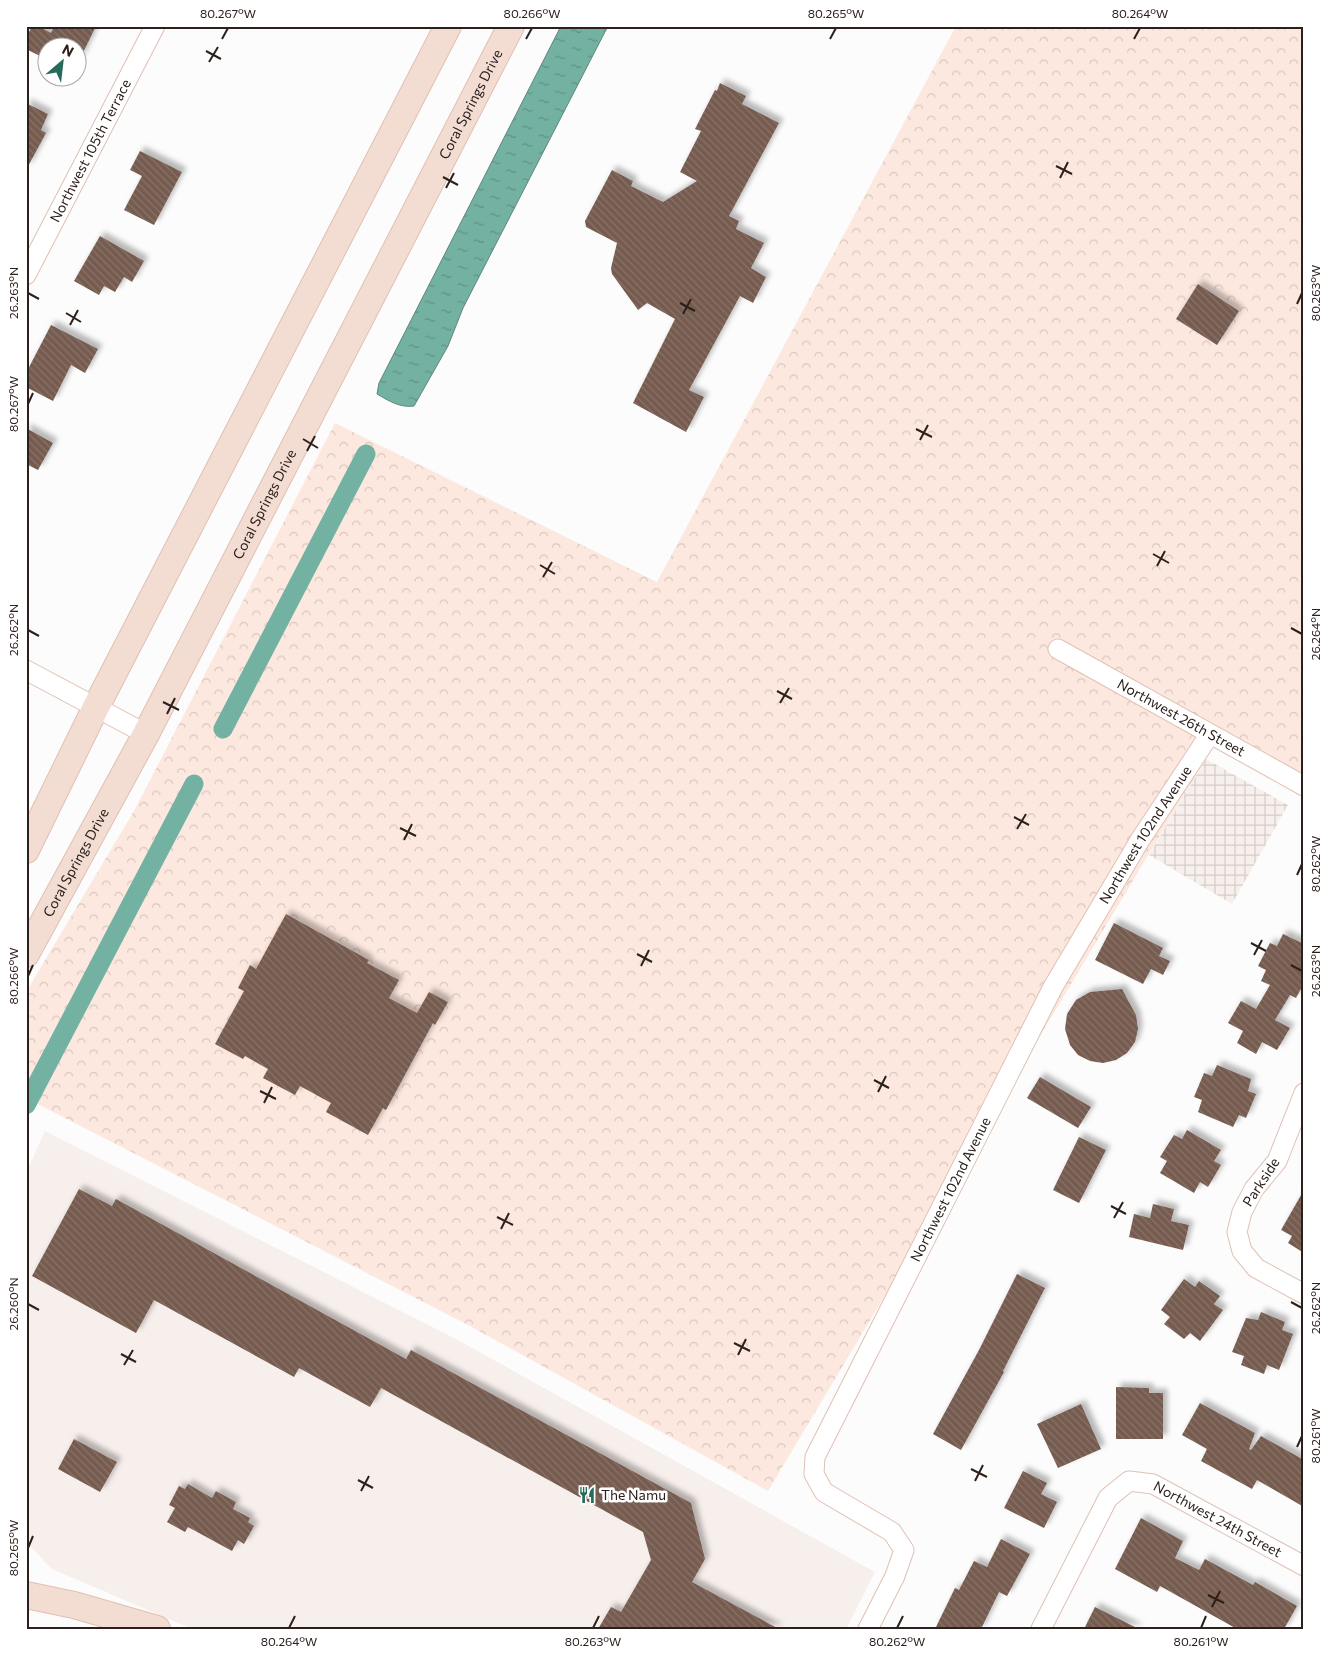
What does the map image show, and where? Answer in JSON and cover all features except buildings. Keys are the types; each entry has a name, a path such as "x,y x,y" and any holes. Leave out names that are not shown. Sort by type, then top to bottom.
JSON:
{"main road":[{"path":"26,850 96,707 448,26"},
{"name":"Coral Springs Drive","path":"26,954 146,734 511,26"},
{"path":"26,1595 74,1605 158,1629"}],"street":[{"name":"Northwest 105th Terrace","path":"26,275 155,26"},
{"name":"Northwest 26th Street","path":"1058,649 1304,786"},
{"path":"26,670 146,734"},
{"name":"Northwest 102nd Avenue","path":"868,1629 895,1576 904,1550 892,1532 824,1492 814,1474 815,1457 1053,987 1140,840 1210,734"},
{"name":"Parkside","path":"1303,1097 1277,1161 1254,1189 1242,1212 1237,1232 1242,1251 1256,1268 1304,1294"},
{"name":"Northwest 24th Street","path":"1040,1629 1108,1498 1129,1481 1153,1484 1304,1566"}],"shaded area":[{"path":"1206,759 1288,805 1232,904 1149,855"},
{"path":"45,1131 456,1339 875,1572 846,1629 192,1629 52,1569 26,1542 26,1173"}],"green space":[{"path":"956,26 1304,26 1304,795 1214,745 768,1491 470,1326 26,1098 26,992 134,811 335,423 657,582"}],"water":[{"path":"561,26 608,26 463,308 448,346 414,406 399,405 377,394 379,383"}],"waterway":[{"path":"223,729 366,454"},
{"path":"26,1105 194,784"}],"place":[{"name":"The Namu","path":"587,1495"}]}
